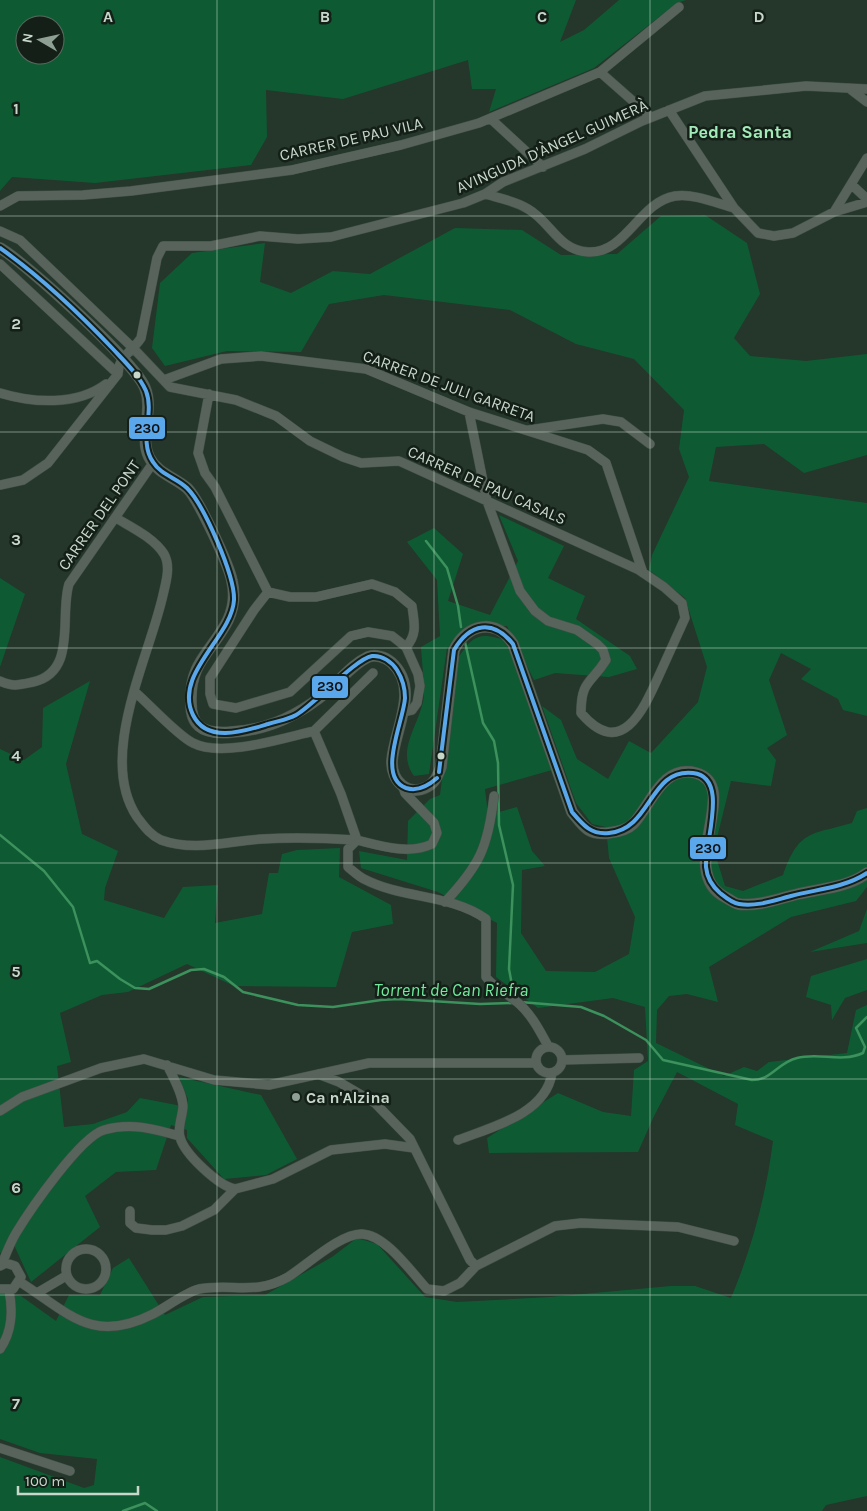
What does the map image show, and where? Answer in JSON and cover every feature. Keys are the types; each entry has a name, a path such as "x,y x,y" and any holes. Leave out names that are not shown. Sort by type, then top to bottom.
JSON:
{"main road":[{"path":"0,248 23,265 123,357 137,374 148,401 146,450 153,463 186,488 197,500 232,580 234,600 228,620 197,665 190,690 191,712 199,726 218,734 240,732 293,717 327,691 355,665 370,656 389,660 399,673 405,693 403,712 392,762 393,772 403,787 411,790 423,789 431,784 441,768 454,650 458,641 473,628 483,625 492,626 508,637 513,644 572,812 586,831 601,834 618,832 632,825 655,791 668,778 683,772 698,773 710,783 715,796 704,854 707,876 716,892 737,904 757,904 848,882 867,873"}],"street":[{"name":"CARRER DE PAU VILA","path":"0,206 18,196 83,195 292,170 401,145 491,119 600,72 679,7"},
{"path":"600,72 651,117"},
{"name":"AVINGUDA D'ÀNGEL GUIMERÀ","path":"123,357 134,349 142,338 157,258 163,246 211,246 260,236 298,239 331,237 463,203 485,194 503,182 543,167 651,117 705,96 806,86 867,89"},
{"path":"850,88 867,102"},
{"path":"669,110 734,208 758,233 774,236 793,233 834,212 867,200 852,185"},
{"path":"491,119 543,167"},
{"path":"834,212 867,158"},
{"path":"485,194 528,208 562,243 588,252 607,248 651,207 662,200 674,196 686,195 734,208"},
{"name":"CARRER DE PAU CASALS","path":"0,231 20,240 134,349 170,387 236,400 276,416 310,441 343,457 361,463 399,461 487,501 643,573 682,603 685,618 644,710 632,724 619,731 604,731 590,724 581,713 581,698 585,685 598,673 606,660 603,650 577,630 548,621 535,611 520,591 487,501"},
{"path":"0,264 118,374 137,374 147,362"},
{"name":"CARRER DE JULI GARRETA","path":"164,380 220,359 261,356 366,369 469,412 588,450 606,463 643,573"},
{"path":"0,485 22,480 48,463 118,374 118,365 123,357"},
{"path":"0,393 24,401 61,400 91,394 118,374"},
{"path":"208,394 198,453 205,473 215,487 268,592 290,598 316,597 372,584 395,592 412,606 415,629 411,641 406,647"},
{"path":"469,412 487,501"},
{"path":"526,430 602,419 621,422 650,444"},
{"name":"CARRER DEL PONT","path":"0,681 13,687 39,681 58,665 66,641 64,598 69,584 153,463"},
{"path":"116,518 144,535 164,554 168,574 159,612 127,718 123,756 124,783 128,803 147,831 160,839 180,845 212,845 308,836 357,840 391,848 420,850 432,844 437,832 434,823 418,808 403,787"},
{"path":"268,592 254,610 210,678 213,704 236,708 290,692 351,636 368,632 392,636 406,647 418,674 420,686 417,703 412,710 403,712"},
{"path":"135,692 192,743 206,748 231,748 314,731 373,673"},
{"path":"314,731 341,794 357,840"},
{"path":"418,808 418,798 423,789"},
{"path":"445,902 472,871 485,847 494,796"},
{"path":"357,840 348,849 348,867 364,879 472,909 486,919 486,977 491,984 515,1000 537,1025 548,1046 558,1050 562,1060 559,1068 552,1073 547,1091 531,1108 496,1126 458,1140"},
{"path":"548,1046 540,1050 536,1063 541,1071 552,1073"},
{"path":"562,1060 640,1058"},
{"path":"0,1111 22,1097 101,1068 144,1060 167,1065 214,1080 269,1085 369,1063 536,1063"},
{"path":"167,1065 183,1104 179,1136 189,1152 225,1187 235,1188 273,1179 331,1150 385,1144 414,1148"},
{"path":"318,1074 339,1082 375,1103 410,1139 470,1260 476,1266"},
{"path":"1,1265 15,1234 54,1181 80,1147 103,1130 146,1127 179,1136"},
{"path":"130,1211 130,1223 136,1228 166,1230 182,1226 214,1210 235,1188"},
{"path":"1,1265 11,1264 18,1268 20,1282 75,1319 101,1328 131,1325 198,1289 267,1287 287,1277 350,1235 364,1234 375,1237 385,1244 427,1290 444,1291 460,1283 476,1266 555,1226 581,1222 678,1227 734,1241"},
{"path":"79,1250 91,1250 97,1253 104,1261 105,1275 102,1281 91,1289 77,1288 66,1276 68,1259 79,1250"},
{"path":"37,1293 66,1276"},
{"path":"0,1349 5,1341 13,1309 4,1290 20,1282"},
{"path":"0,1448 70,1471"}],"green space":[{"path":"0,0 576,0 560,42 584,30 619,0 686,0 677,3 594,68 489,112 496,89 472,89 468,60 343,99 266,90 267,137 251,165 95,183 12,177 0,191"},
{"path":"705,215 747,243 760,294 734,338 750,356 806,361 867,354 867,455 804,473 764,444 716,447 709,481 867,503 867,716 843,710 838,699 801,679 811,669 781,653 769,680 787,735 767,748 776,760 771,786 731,781 714,850 725,886 743,891 783,875 789,860 801,842 816,833 852,823 857,811 867,808 867,887 856,901 791,917 709,967 718,1002 687,994 669,996 657,1010 656,1043 724,1076 744,1067 757,1071 769,1062 847,1053 856,1010 867,1005 867,1496 826,1505 822,1511 0,1511 0,1457 84,1488 94,1485 97,1459 40,1453 0,1439 0,1293 21,1296 56,1321 69,1295 100,1295 113,1268 129,1258 165,1315 203,1297 265,1295 332,1257 357,1238 377,1244 425,1297 457,1302 550,1297 671,1286 695,1286 731,1298 757,1221 773,1141 735,1125 738,1104 677,1072 638,1152 489,1153 487,1138 558,1093 603,1112 631,1116 634,1070 648,1061 645,1007 613,998 538,1008 496,977 497,923 438,892 361,868 359,851 407,860 408,821 430,799 440,795 458,658 467,645 476,638 488,636 504,640 515,662 552,770 485,789 488,815 517,807 532,851 545,866 522,870 521,933 546,971 595,972 629,954 635,917 609,858 606,827 592,824 576,803 542,706 561,720 577,759 608,779 629,741 651,753 698,702 707,667 685,598 649,570 652,555 689,477 679,449 684,410 634,359 576,344 510,310 384,295 329,304 301,352 227,351 165,366 152,348 160,283 192,253 265,243 260,282 291,293 333,271 370,274 455,228 522,230 561,255 617,254 661,216"},
{"path":"499,515 564,546 548,578 585,596 576,619 630,656 637,669 609,677 555,673 534,680 507,626 478,626 447,648 429,774 414,776 407,756 408,745 424,694 421,647 440,636 437,580 407,542 434,528 463,554 448,601 490,615 518,561"},
{"path":"0,578 25,594 0,667"},
{"path":"90,681 66,764 82,834 118,851 105,888 104,900 164,918 183,887 218,885 215,923 262,914 269,873 278,873 282,854 297,850 340,848 339,877 391,905 393,924 352,932 336,987 234,986 187,964 128,992 102,995 60,1013 71,1062 57,1066 64,1127 93,1124 127,1112 140,1098 187,1107 188,1099 179,1077 261,1095 297,1159 266,1175 224,1179 187,1138 187,1130 171,1125 156,1170 116,1172 85,1196 100,1227 31,1282 14,1245 0,1253 0,749 24,760 42,747 43,708"},
{"path":"867,909 867,943 810,952 859,931"},
{"path":"867,959 867,990 845,998 832,1020 831,1005 806,997 811,976"}],"waterway":[{"path":"426,541 447,568 458,606 461,627"},
{"path":"465,642 483,723 494,741 498,763 499,825 513,885 509,969 514,996"},
{"name":"Torrent de Can Riefra","path":"0,835 44,871 73,907 90,963 97,961 135,988 149,989 191,970 204,969 224,977 243,992 298,1005 333,1007 398,999 480,1004 514,1003"},
{"name":"Torrent de Can Riefra","path":"520,1002 581,1007 604,1016 646,1040 663,1060 752,1080 765,1077 790,1060 805,1056 846,1057 863,1053 865,1047 856,1028 867,1017"},
{"path":"123,1511 145,1503 157,1511"}],"transit line":[{"name":"230","path":"0,248 45,283 73,308 135,374 143,385 148,400 147,445 149,454 156,466 187,488 202,509 217,541 229,575 234,600 231,614 224,628 205,656 191,685 189,700 193,715 199,724 207,730 227,733 249,730 289,718 304,709 356,665 372,656 379,657 390,662 395,667 403,683 404,708 392,760 393,772 397,782 406,788 419,789 437,778"},
{"name":"230","path":"439,772 454,650 467,634 474,630 490,628 498,631 513,644 572,812 592,831 609,833 623,829 643,811 658,789 667,780 679,774 693,773 704,777 710,786 713,798 713,812 706,856 707,875 715,888 731,901 746,905 766,903 840,885 867,873"}],"place":[{"name":"Ca n'Alzina","path":"296,1097"}],"district":[{"name":"Pedra Santa","path":"740,132"}]}
